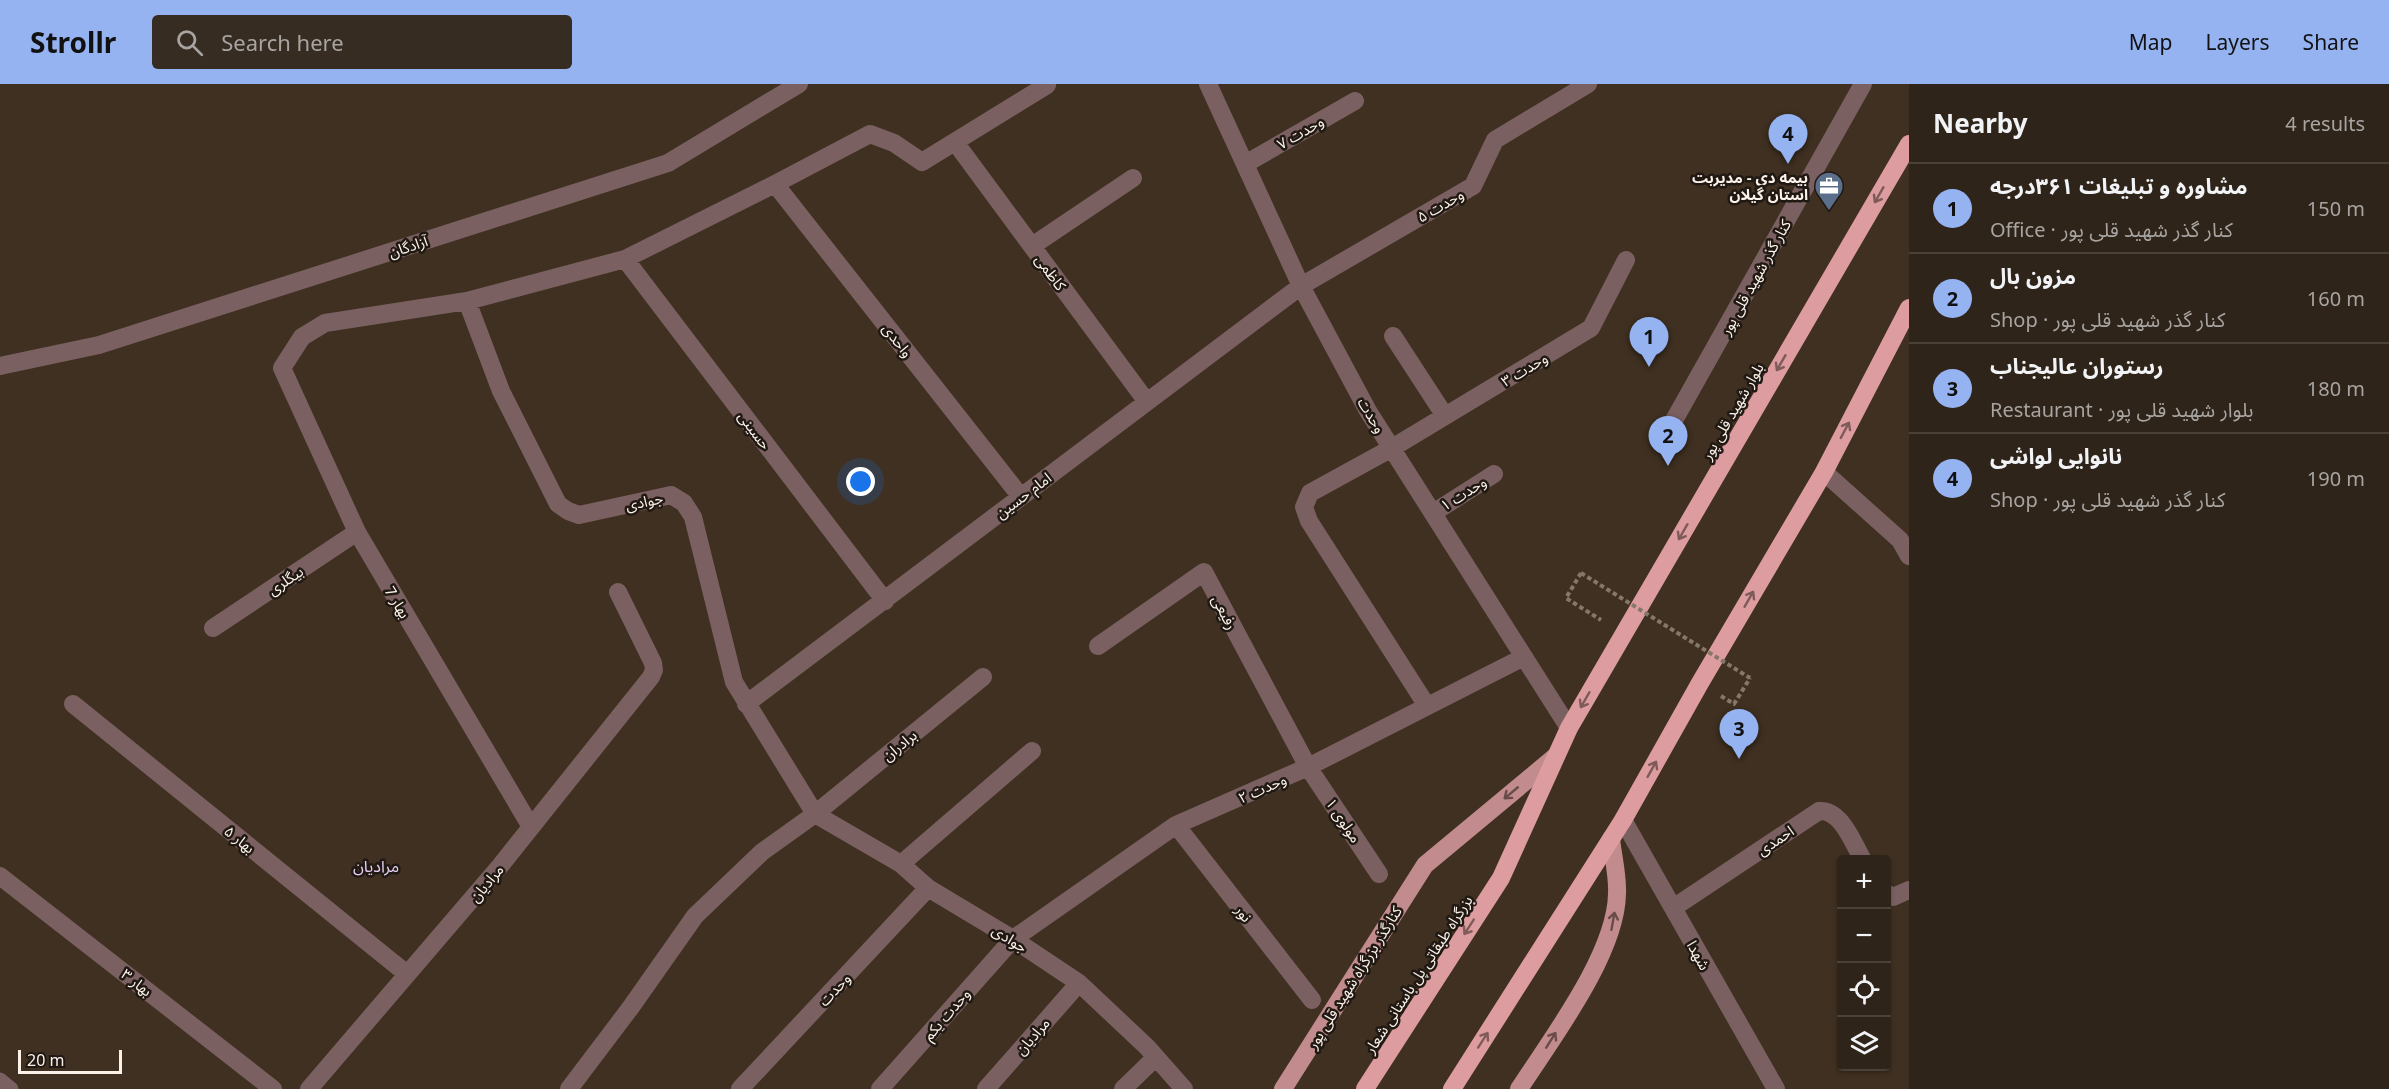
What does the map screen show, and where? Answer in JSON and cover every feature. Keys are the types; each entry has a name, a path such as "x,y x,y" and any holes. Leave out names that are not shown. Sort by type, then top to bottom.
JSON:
{"highway":[{"name":"بلوار شهید قلی پور","path":"1556,756 1569,728 1623,634 1909,144"},
{"path":"1452,1089 1623,820 1824,471 1909,308"},
{"name":"بزرگراه طبقاتی پل باستانی شعار","path":"1365,1089 1501,878 1556,756"}],"main road":[{"name":"کنارگذر بزرگراه شهید قلی پور","path":"1283,1089 1425,865 1556,756"},
{"path":"1520,1089 1591,976 1611,930 1617,894 1611,839"}],"street":[{"name":"آزادگان","path":"0,366 99,345 668,163 800,84"},
{"path":"467,301 626,258 870,134 894,143 922,162 1047,84"},
{"name":"وحدت ۵","path":"1301,286 1473,186 1495,140 1588,84"},
{"name":"کنار گذر شهید قلی پور","path":"1664,438 1863,84"},
{"name":"وحدت","path":"1215,86 1245,164 1301,286 1368,411 1569,728"},
{"name":"وحدت ۷","path":"1245,164 1355,101"},
{"name":"کاظمی","path":"955,142 1147,402"},
{"path":"1032,246 1133,178"},
{"name":"واحدی","path":"775,184 1020,497"},
{"name":"حسینی","path":"626,258 885,601"},
{"name":"وحدت ۳","path":"1427,706 1309,521 1304,507 1310,493 1392,448 1591,328 1626,260"},
{"name":"امام حسین","path":"746,704 1301,286"},
{"name":"بهار 7","path":"467,301 325,323 302,337 282,368 357,532 531,827"},
{"name":"جوادی","path":"467,301 501,391 558,504 568,512 579,515 671,495 684,503 693,517 734,682 815,814 901,864 928,888 1079,982 1184,1089"},
{"path":"1393,336 1445,416"},
{"path":"1824,471 1900,540 1909,556"},
{"name":"وحدت ۱","path":"1433,513 1494,474"},
{"name":"بیگلری","path":"213,628 357,532"},
{"name":"رفیعی","path":"1098,646 1204,572 1308,767"},
{"name":"مرادیان","path":"309,1089 500,866 651,677 654,670 653,663 618,592"},
{"name":"وحدت ۲","path":"1013,939 1176,825 1308,767 1524,657"},
{"name":"برادران","path":"815,814 983,677"},
{"name":"بهار ۵","path":"73,704 407,974"},
{"path":"901,864 1032,751"},
{"name":"مولوی ۱","path":"1308,767 1379,874"},
{"name":"احمدی","path":"1673,908 1819,811 1827,810 1836,815 1860,855"},
{"path":"569,1089 631,1007 695,916 762,852 815,814"},
{"name":"شهدا","path":"1623,820 1776,1089"},
{"name":"نور","path":"1176,825 1312,1000"},
{"name":"بهار ۳","path":"0,876 273,1089"},
{"name":"وحدت","path":"740,1089 928,888"},
{"path":"1891,896 1893,897 1909,890"},
{"name":"وحدت یکم","path":"880,1089 1013,939"},
{"name":"مرادیان","path":"986,1089 1079,982"},
{"path":"1123,1089 1156,1058"}],"lane":[{"path":"0,1080 11,1089"}],"path":[{"path":"1623,634 1566,598 1581,573 1750,678 1734,704"}],"place":[{"name":"نانوایی لواشی","path":"1788,164"},
{"name":"بیمه دی - مدیربت استان گیلان","path":"1829,212"},
{"name":"مشاوره و تبلیغات ۳۶۱درجه","path":"1649,367"},
{"name":"مزون بال","path":"1668,466"},
{"name":"رستوران عالیجناب","path":"1739,759"}],"district":[{"name":"مرادیان","path":"376,866"}]}
